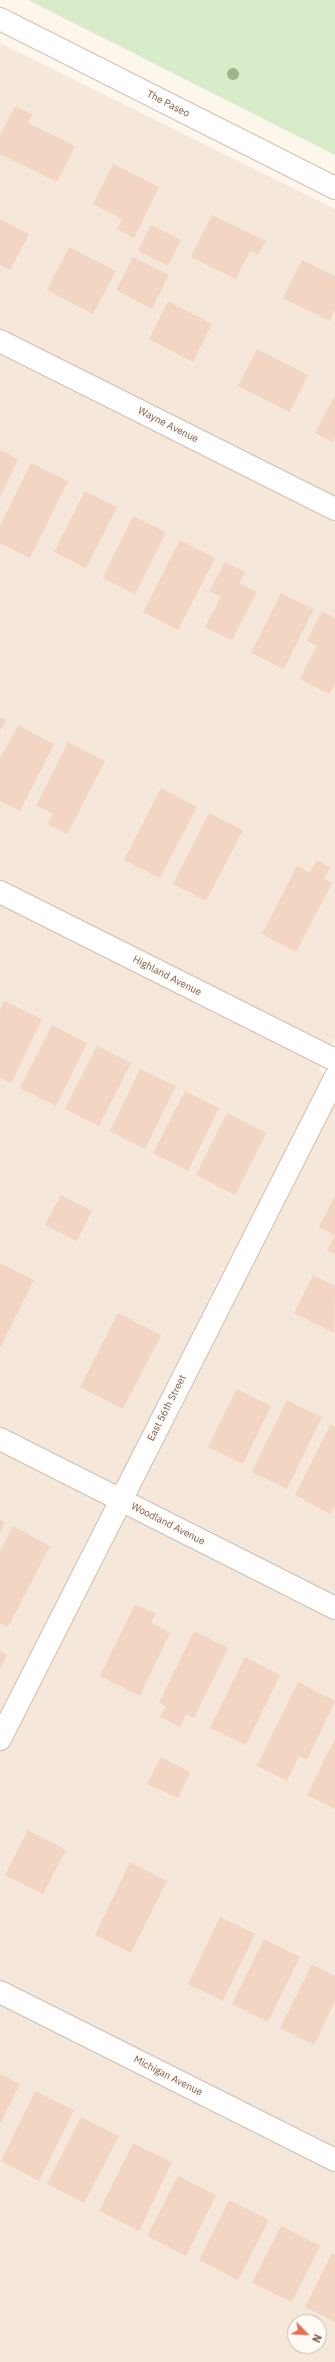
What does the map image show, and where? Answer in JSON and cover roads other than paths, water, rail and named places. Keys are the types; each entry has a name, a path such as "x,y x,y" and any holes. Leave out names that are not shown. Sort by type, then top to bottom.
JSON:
{"street":[{"name":"The Paseo","path":"0,19 335,188"},
{"name":"Wayne Avenue","path":"0,341 335,509"},
{"name":"Highland Avenue","path":"0,892 335,1060"},
{"name":"East 56th Street","path":"0,1740 335,1078"},
{"name":"Woodland Avenue","path":"0,1439 335,1608"},
{"name":"Michigan Avenue","path":"0,1992 335,2160"}]}
